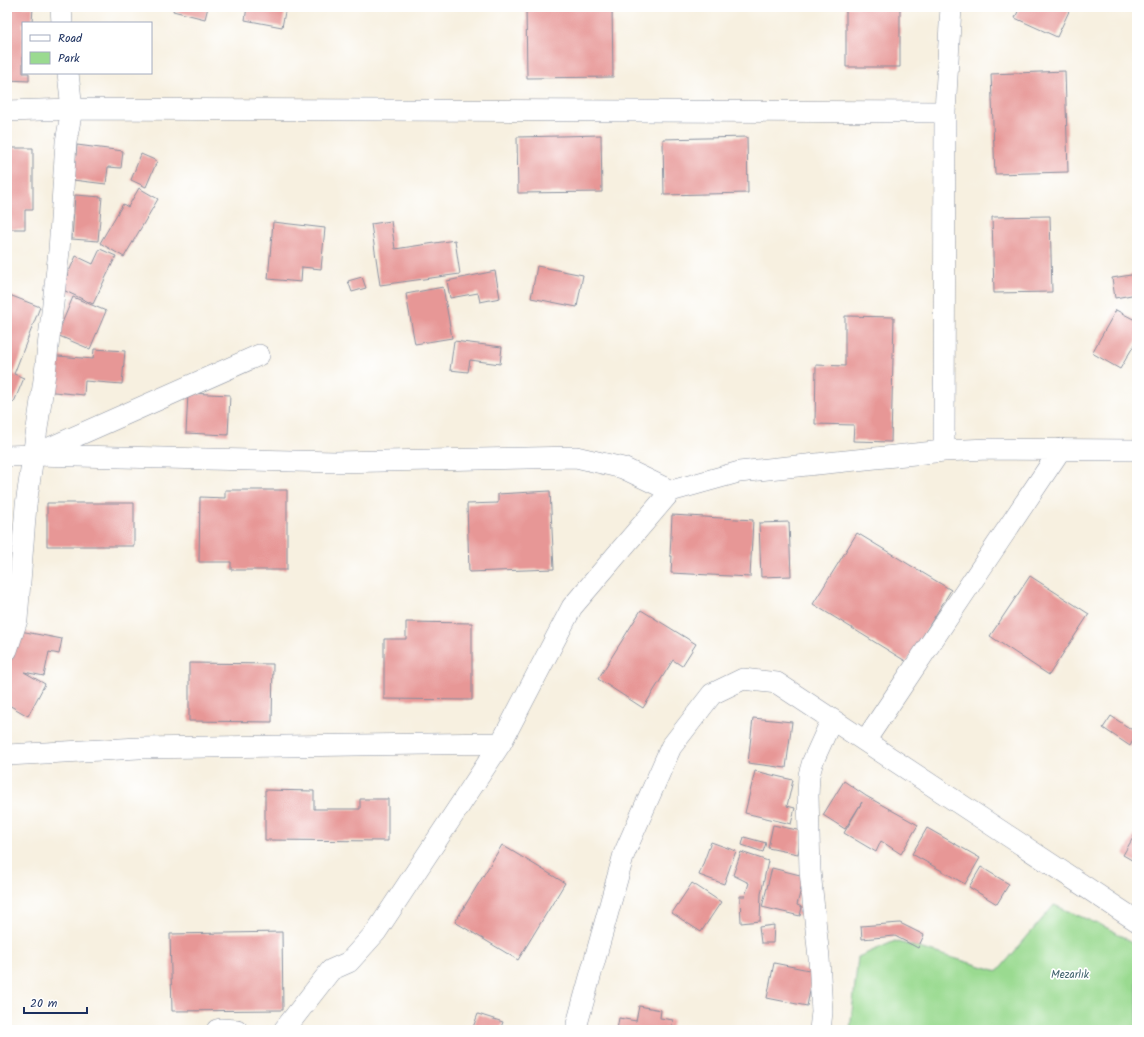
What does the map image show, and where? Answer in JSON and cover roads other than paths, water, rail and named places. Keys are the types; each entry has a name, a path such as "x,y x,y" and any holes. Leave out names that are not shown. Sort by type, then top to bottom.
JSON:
{"street":[{"path":"61,7 62,22"},
{"path":"944,450 945,112 951,7"},
{"path":"7,650 17,620 26,505 45,373 59,251 66,142 72,109 68,74"},
{"path":"7,111 72,109 945,112"},
{"path":"33,455 259,355"},
{"path":"865,741 1061,449"},
{"path":"284,1030 331,970 349,962 376,932 501,743 572,607 671,491 739,472 944,450 1137,450"},
{"path":"7,456 33,455 336,462 576,457 623,468 671,491"},
{"path":"577,1030 577,1024 624,854 671,747 712,694 743,679 777,683 1137,921"},
{"path":"820,1030 822,1012 819,958 810,871 808,796 809,775 813,761 832,719"},
{"path":"7,755 139,748 501,743"},
{"path":"217,1030 237,1030"}],"park label":[{"name":"Mezarlık","path":"1070,974"}]}
